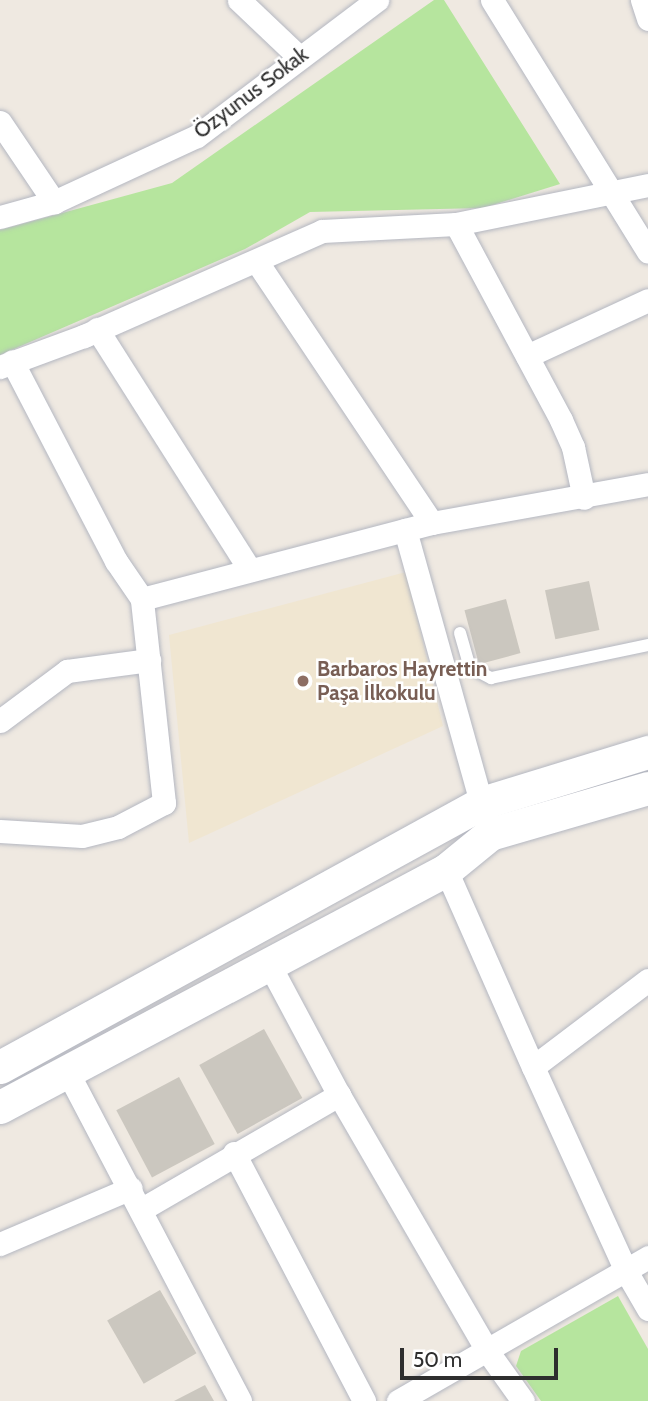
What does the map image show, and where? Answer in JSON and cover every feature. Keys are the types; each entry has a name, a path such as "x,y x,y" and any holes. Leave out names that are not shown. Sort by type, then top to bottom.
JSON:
{"street":[{"path":"239,0 299,57"},
{"name":"Özyunus Sokak","path":"0,217 54,202 197,136 377,0"},
{"path":"492,0 648,253"},
{"path":"642,0 648,19"},
{"path":"0,122 54,202"},
{"path":"0,831 82,836 118,827 164,803 142,599 116,561 6,364 97,329 322,232 456,224 609,189 648,184"},
{"path":"456,224 573,447 584,498"},
{"path":"257,261 432,523"},
{"path":"527,356 648,300"},
{"path":"97,329 250,570"},
{"path":"142,599 432,523 584,498 648,484"},
{"path":"405,530 486,819"},
{"path":"0,721 67,671 149,660"},
{"path":"0,1067 486,819 648,752"},
{"path":"0,1107 446,870 486,819 648,788"},
{"path":"446,870 626,1271 648,1309"},
{"path":"269,964 339,1095 488,1352 523,1401"},
{"path":"533,1066 648,980"},
{"path":"68,1073 131,1188 240,1401"},
{"path":"142,1209 234,1153 339,1095"},
{"path":"234,1153 364,1401"},
{"path":"0,1244 131,1188"},
{"path":"398,1401 488,1352 648,1257"}],"lane":[{"path":"460,633 470,667 491,678 648,645"}],"shaded area":[{"name":"Barbaros Hayrettin Paşa İlkokulu","path":"406,572 443,726 189,843 169,635"}],"green space":[{"path":"434,0 444,0 560,184 483,208 310,212 245,249 0,355 0,230 172,183"},
{"path":"618,1296 648,1349 648,1401 541,1401 516,1366 521,1351"}],"building":[{"path":"589,581 599,630 555,639 545,590"},
{"path":"506,599 520,653 479,664 464,610"},
{"path":"264,1029 302,1098 238,1134 199,1065"},
{"path":"179,1077 215,1144 152,1177 116,1110"},
{"path":"160,1290 196,1353 144,1384 107,1320"},
{"path":"205,1385 214,1401 174,1401"}],"place":[{"name":"Barbaros Hayrettin Paşa İlkokulu","path":"303,681"}]}
